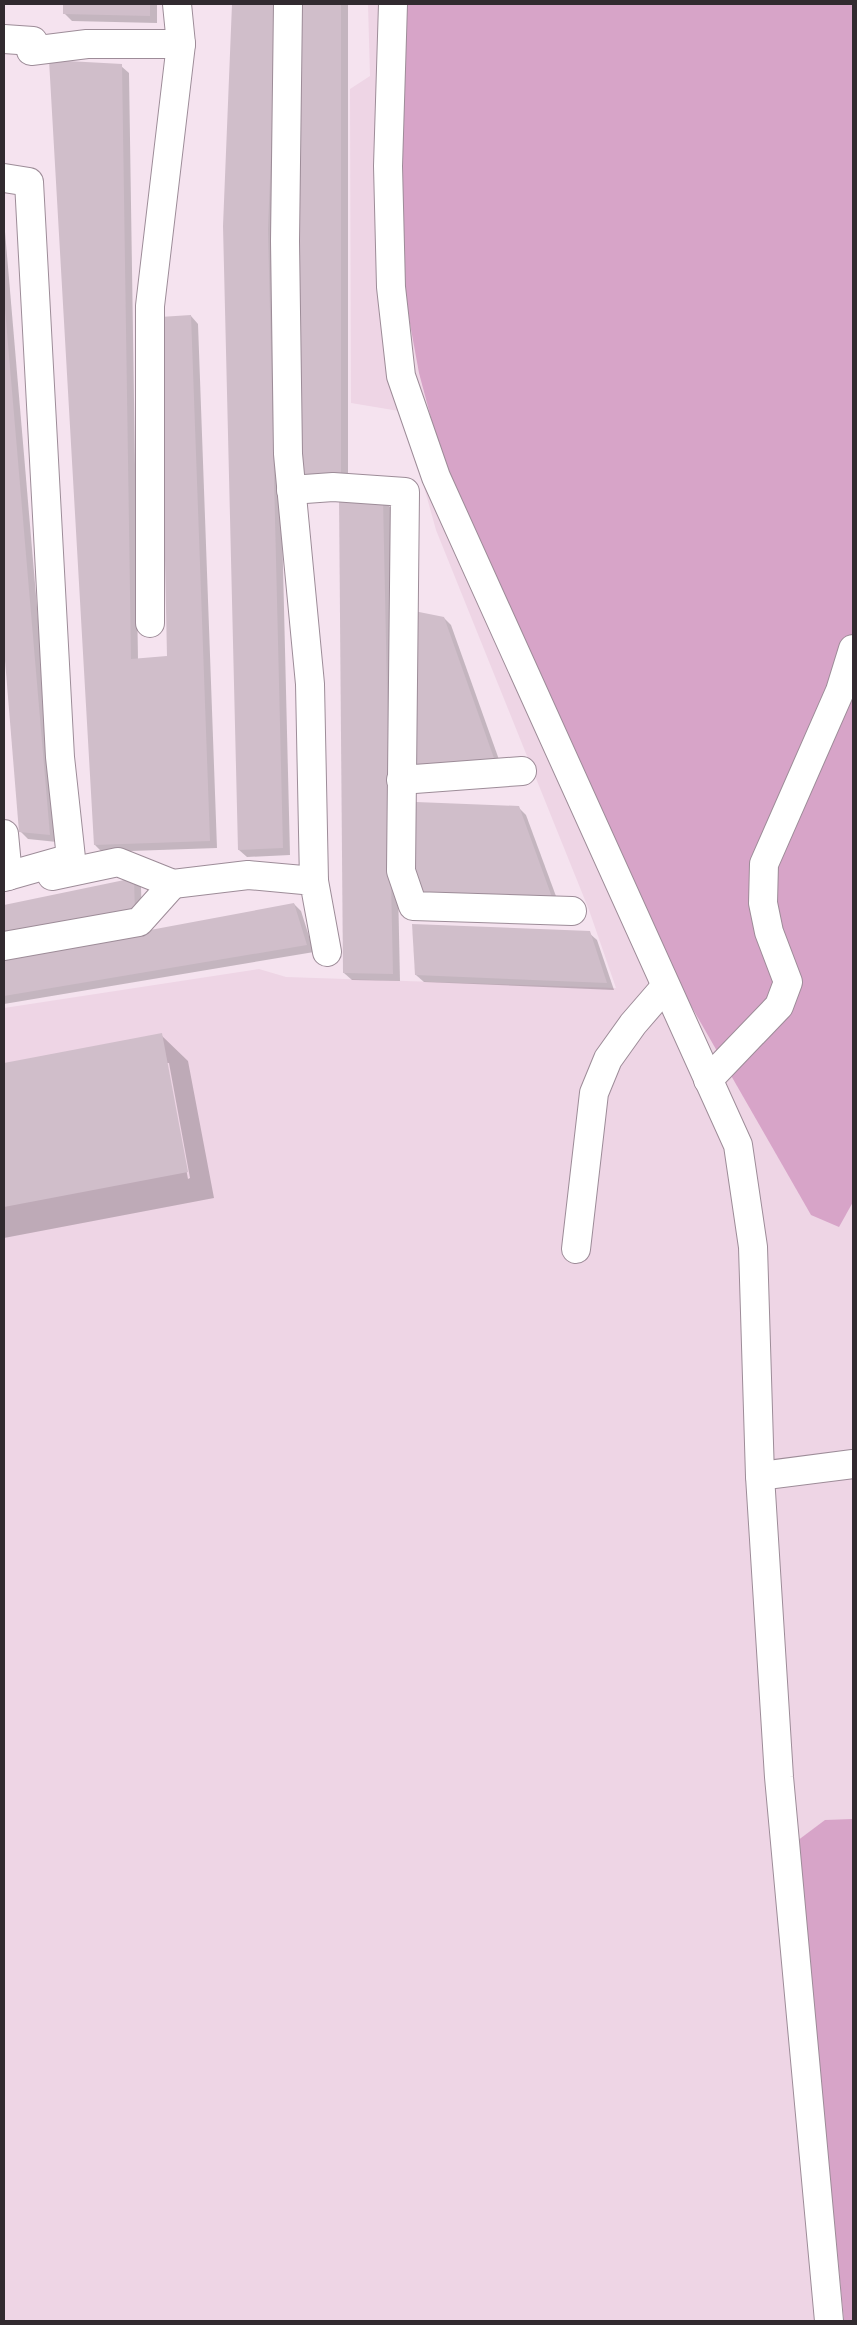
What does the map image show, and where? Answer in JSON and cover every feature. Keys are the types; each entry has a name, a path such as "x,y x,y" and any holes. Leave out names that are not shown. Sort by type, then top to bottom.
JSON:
{"lane":[{"path":"150,623 150,306 180,44 177,4"},
{"path":"288,4 285,242 288,454 310,684 314,881 326,952"},
{"path":"393,4 388,166 392,288 401,376 436,477 738,1145 753,1247 760,1476 778,1776 829,2321"},
{"path":"4,39 32,46 180,44"},
{"path":"4,178 29,182 60,757 71,858 5,880"},
{"path":"291,490 333,487 405,492 400,871 413,906 572,911"},
{"path":"708,1080 779,1006 788,982 769,932 762,903 764,864 840,690 853,650"},
{"path":"401,780 522,771"},
{"path":"4,834 5,880"},
{"path":"5,880 118,862 173,884 248,875 314,881"},
{"path":"4,946 139,922 173,884"},
{"path":"576,1249 594,1093 608,1059 633,1024 665,986"},
{"path":"760,1476 853,1464"}],"shaded area":[{"path":"368,4 853,4 853,2321 4,2321 4,1008 259,969 286,977 616,988 589,910 436,530 414,451 399,411 351,403 350,89 370,76"},
{"path":"401,4 853,4 853,1202 839,1227 811,1215 686,997 466,518 435,433 419,373 404,291 398,95"},
{"path":"853,1819 853,2321 844,2321 797,1841 825,1820"}],"building":[{"path":"63,4 150,4 150,16 63,14"},
{"path":"232,4 277,4 268,229 283,848 238,850 223,226"},
{"path":"296,4 341,4 341,480 302,481"},
{"path":"49,60 122,64 131,659 167,656 160,317 191,315 210,841 94,845"},
{"path":"4,309 50,835 19,832 4,648"},
{"path":"339,496 383,498 393,974 343,973"},
{"path":"414,611 444,617 495,761 412,765"},
{"path":"416,802 519,806 553,900 416,892"},
{"path":"134,878 135,913 4,938 4,905"},
{"path":"294,903 307,945 4,996 4,955"},
{"path":"412,924 590,931 607,983 415,975"},
{"path":"162,1033 188,1172 4,1207 4,1063"}]}
